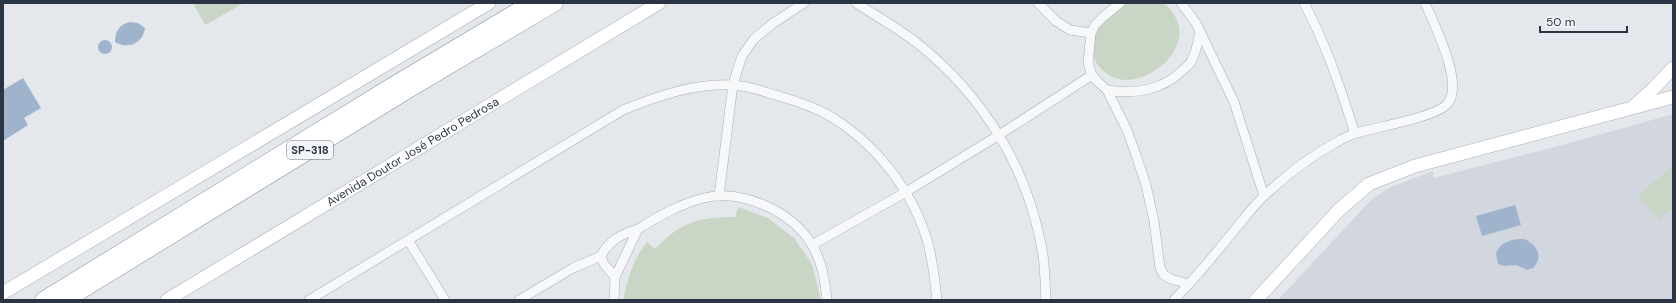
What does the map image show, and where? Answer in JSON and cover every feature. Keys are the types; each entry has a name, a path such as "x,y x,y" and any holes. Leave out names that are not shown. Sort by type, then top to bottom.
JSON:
{"highway":[{"name":"SP-318","path":"43,300 394,84 531,3"},
{"name":"SP-318","path":"66,300 410,89 555,3"}],"street":[{"path":"3,293 489,3"},
{"name":"Avenida Doutor José Pedro Pedrosa","path":"167,300 659,3"},
{"path":"718,196 733,84 742,56 754,39 772,24 804,3"},
{"path":"856,3 916,42 951,72 976,101 999,135 1014,161 1031,203 1043,255 1046,300"},
{"path":"1038,3 1056,21 1070,30 1090,33"},
{"path":"1120,3 1102,17 1090,33 1088,63 1092,75 1096,81 1107,90 1127,130 1146,185 1154,221 1160,268 1164,275 1171,279 1189,284"},
{"path":"1181,3 1196,22 1234,102 1264,196"},
{"path":"1304,3 1313,20 1335,73 1356,134"},
{"path":"1174,300 1264,196 1294,170 1336,142 1356,134 1426,115 1448,104 1453,92 1452,80 1444,50 1425,3"},
{"path":"1107,90 1122,92 1142,91 1173,80 1190,63 1196,51 1200,32"},
{"path":"1632,107 1653,89 1673,68"},
{"path":"812,245 906,192 999,135 1092,75"},
{"path":"309,300 623,110 655,97 680,90 733,84 802,103 829,116 857,135 876,152 906,192 928,242 934,272 937,300"},
{"path":"1256,300 1339,210 1369,184 1415,166 1673,97"},
{"path":"519,300 573,268 601,256 605,248 614,239 623,234 638,229 688,202 718,196 747,199 765,204 794,224 812,245 826,284 827,300"},
{"path":"614,300 615,277 638,229"},
{"path":"408,240 445,300"},
{"path":"601,256 604,264 615,277"}],"shaded area":[{"path":"1673,114 1673,300 1278,300 1373,198 1391,187 1433,171 1434,178 1574,142"}],"green space":[{"path":"193,3 244,3 205,25"},
{"path":"1128,3 1161,3 1167,6 1173,13 1179,29 1178,42 1171,55 1161,66 1147,75 1133,79 1119,79 1106,73 1098,65 1094,56 1093,41 1096,27 1099,22 1110,12"},
{"path":"1673,165 1673,208 1659,220 1638,196"},
{"path":"738,207 768,218 794,238 812,264 820,300 623,300 632,269 638,255 647,242 655,249 673,233 691,223 711,218 735,217"}],"water":[{"path":"130,22 138,23 145,28 141,38 134,44 130,45 115,42 116,35 121,26"},
{"path":"102,40 108,40 112,44 112,50 108,54 102,54 98,50 98,44"},
{"path":"23,78 41,108 24,118 28,125 3,141 3,90"},
{"path":"1515,205 1521,225 1482,236 1476,216"},
{"path":"1524,239 1529,241 1538,251 1538,260 1533,268 1527,270 1516,265 1504,266 1498,264 1496,254 1501,246 1511,240"}]}
